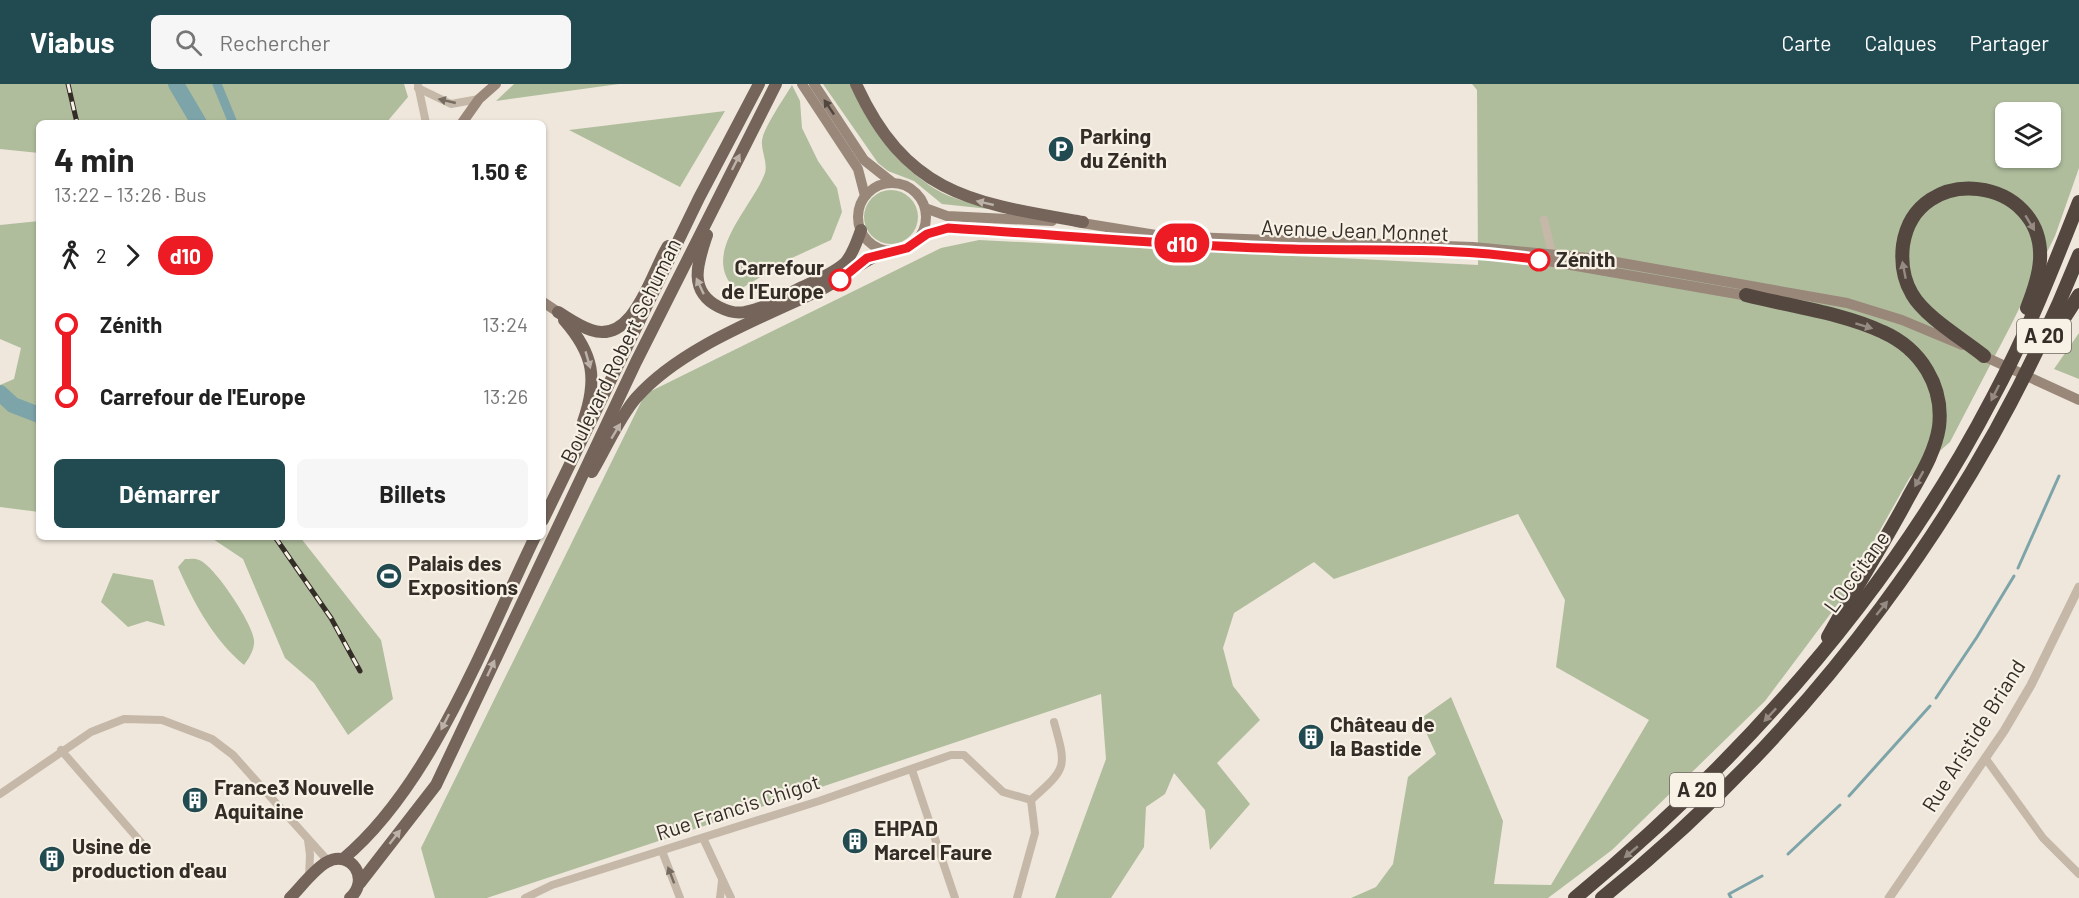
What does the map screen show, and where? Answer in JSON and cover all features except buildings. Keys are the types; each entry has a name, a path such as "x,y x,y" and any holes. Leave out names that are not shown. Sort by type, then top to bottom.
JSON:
{"highway":[{"path":"1984,356 1927,312 1912,295 1906,281 1902,259 1905,233 1912,219 1924,205 1941,194 1964,188 1988,189 2008,198 2022,210 2035,231 2040,259 2036,286 2025,312 2021,341"},
{"name":"L'Occitane","path":"1575,898 1645,840 1716,772 1809,671 1856,612 1922,517 1993,398 2021,341 2079,202"},
{"name":"L'Occitane","path":"1602,898 1658,851 1730,783 1845,654 1888,600 1950,509 2019,386 2079,255"},
{"path":"1746,295 1850,321 1894,338 1921,360 1932,380 1940,403 1939,429 1928,463 1809,671"},
{"path":"2019,386 2066,318 2079,295"},
{"path":"2066,318 2079,303"}],"main road":[{"path":"464,120 479,99 496,84"},
{"name":"Boulevard Robert Schuman","path":"546,514 699,198 759,84"},
{"name":"Boulevard Robert Schuman","path":"350,898 436,785 554,535 722,189 776,84"},
{"path":"802,84 858,169 865,196"},
{"path":"554,535 635,399 668,369 725,336 840,280 867,258 907,248 920,237 924,228 925,207 913,190 893,183 864,160 814,84"},
{"path":"856,84 867,108 901,155 937,183 971,200 1083,222"},
{"path":"891,251 873,245 861,230 858,212 865,196 878,186 893,183"},
{"path":"722,189 697,264 696,277 700,290 711,303 728,311 743,312 759,308 832,272 845,262 861,230"},
{"path":"546,304 591,330 607,332 627,322 659,260 699,198"},
{"name":"Avenue Jean Monnet","path":"925,207 947,216 1083,222 1162,236 1455,246 1599,259 1847,303 1902,320 2079,400"},
{"name":"Avenue Jean Monnet","path":"920,237 948,228 1290,249 1521,257 1824,307 1858,308"},
{"path":"558,312 580,337 590,360 592,378 592,396 565,474"},
{"path":"290,898 328,861 342,859 357,848 426,759 534,540"},
{"path":"342,859 356,869 360,884"}],"street":[{"path":"418,86 452,104 479,99"},
{"path":"418,86 425,120"},
{"path":"1544,220 1552,253"},
{"name":"Rue Aristide Briand","path":"1889,898 1986,759 2031,685 2079,587"},
{"path":"0,794 61,750 91,732 124,719 162,720 212,740 233,755 328,861"},
{"path":"1017,898 1035,833 1031,800 1057,777 1064,758 1054,722"},
{"path":"61,750 146,848"},
{"name":"Rue Francis Chigot","path":"525,898 552,885 912,770 951,755 964,755 1003,792 1031,800"},
{"path":"1986,759 2043,838 2079,874"},
{"path":"912,770 956,898"},
{"path":"703,838 731,898"},
{"path":"308,840 310,855 308,880"},
{"path":"662,851 680,898"},
{"path":"720,898 722,880"}],"green space":[{"path":"0,84 404,84 408,97 389,120 36,120 36,153 0,149"},
{"path":"514,84 619,84 496,101"},
{"path":"823,84 851,84 866,116 885,144 922,180 949,196 989,209 942,204 914,181 888,171 878,163"},
{"path":"1472,84 2079,84 2079,168 2055,236 1950,442 1910,477 1840,601 1765,701 1612,850 1548,898 1351,898 1376,887 1393,864 1408,777 1436,754 1420,719 1451,697 1503,821 1494,884 1551,885 1649,720 1556,667 1565,600 1518,514 1334,579 1314,562 1234,613 1223,648 1233,686 1260,720 1217,763 1250,804 1210,850 1205,810 1174,773 1165,794 1146,807 1144,847 1111,898 1055,898 1106,759 1101,694 487,898 435,898 421,848 645,394 941,248 979,240 1478,265 1477,90"},
{"path":"792,85 800,101 802,128 818,161 837,188 842,212 831,240 794,257 737,291 726,277 723,262 725,247 765,173 763,135"},
{"path":"725,111 680,187 569,130"},
{"path":"886,190 896,190 906,194 914,202 918,217 914,232 906,240 896,244 886,244 876,240 868,232 864,222 864,212 868,202 876,194"},
{"path":"36,221 36,512 0,507 0,385 14,379 21,348 0,339 0,225"},
{"path":"2079,333 2079,379 2054,369"},
{"path":"214,540 302,540 381,640 393,699 348,735 314,683 285,658 243,559"},
{"path":"185,559 199,560 214,572 247,621 254,643 244,665 223,644 198,607 178,567"},
{"path":"113,573 153,580 165,626 147,621 128,627 101,602"}],"waterway":[{"path":"176,84 197,120"},
{"path":"217,84 232,120"},
{"path":"0,393 13,405 36,414"},
{"path":"2018,568 2059,476"},
{"path":"1936,698 2014,576"},
{"path":"1849,796 1930,706"},
{"path":"1788,854 1840,805"},
{"path":"1731,898 1729,894 1762,876"}],"railway":[{"path":"68,84 76,120"},
{"path":"277,540 331,618 360,671"}],"bus line":[{"name":"d10","path":"840,280 867,258 907,248 920,237 948,228 1146,242 1444,253 1539,260"}],"place":[{"name":"Parking du Zénith","path":"1061,149"},
{"name":"Zénith","path":"1539,260"},
{"name":"Carrefour de l'Europe","path":"840,280"},
{"name":"Palais des Expositions","path":"389,576"},
{"name":"Château de la Bastide","path":"1311,737"},
{"name":"France3 Nouvelle Aquitaine","path":"195,800"},
{"name":"EHPAD Marcel Faure","path":"855,841"},
{"name":"Usine de production d'eau","path":"52,859"}]}
